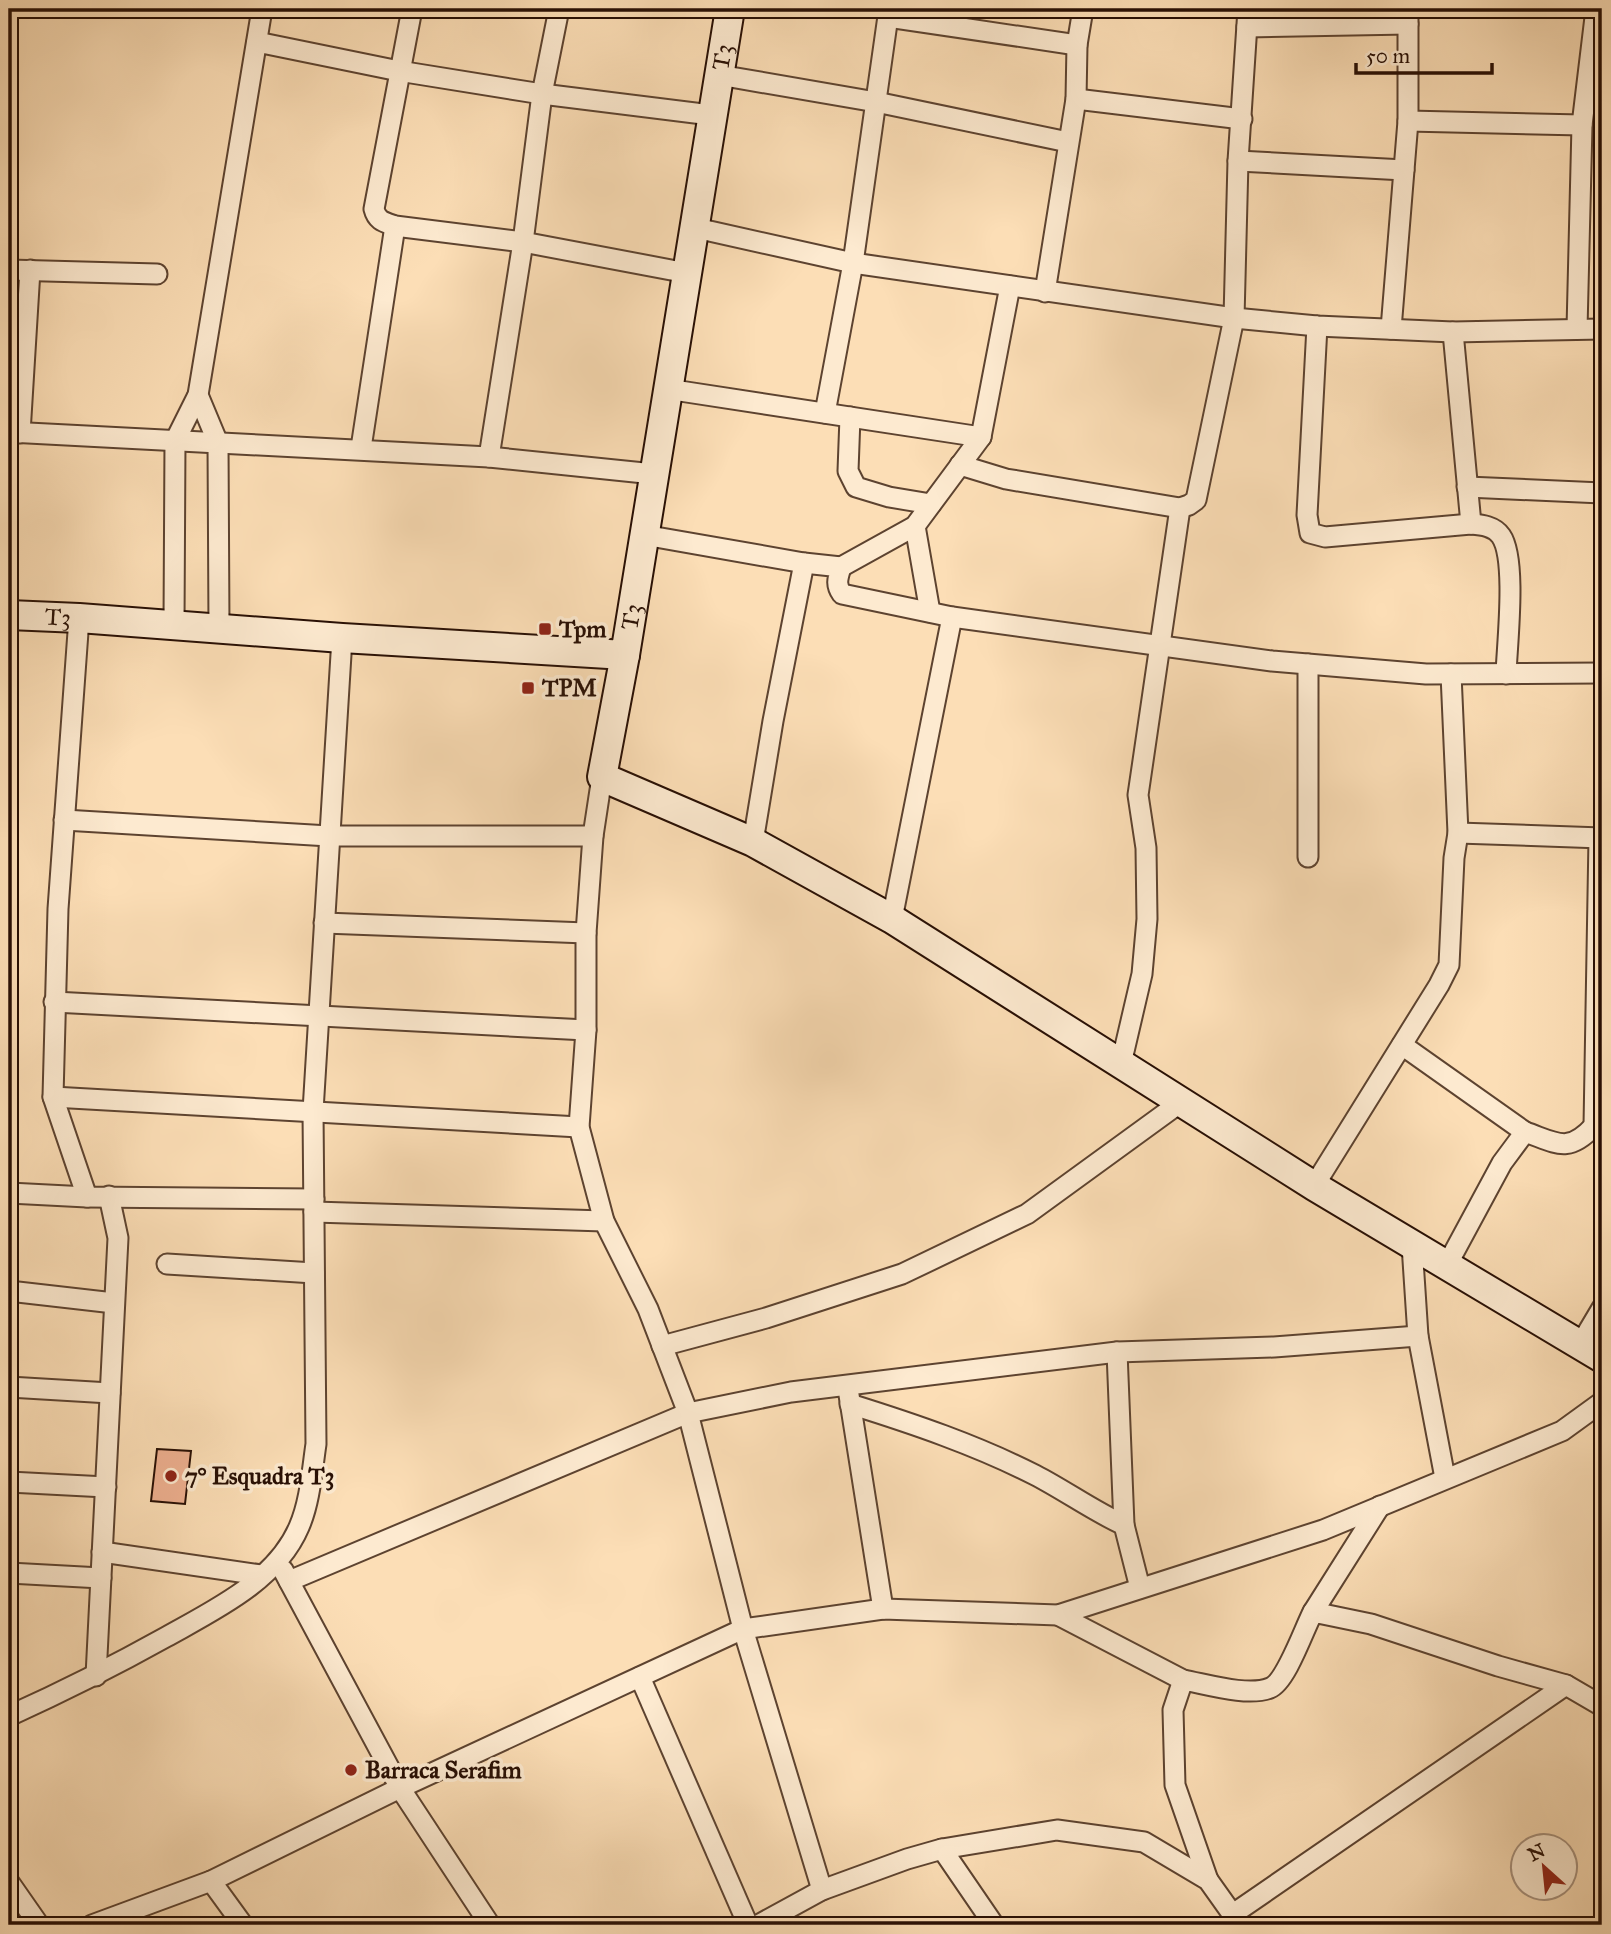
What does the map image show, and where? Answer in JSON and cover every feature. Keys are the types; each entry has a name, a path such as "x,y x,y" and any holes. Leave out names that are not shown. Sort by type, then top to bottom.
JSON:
{"street":[{"path":"174,624 174,441 198,395 262,9"},
{"path":"412,9 374,209 376,217 395,226 523,242 687,274"},
{"path":"489,457 523,242 541,94 559,9"},
{"name":"T3","path":"9,615 625,655 730,9"},
{"path":"1045,292 1076,99 1077,45 1083,9"},
{"path":"1577,329 1582,134 1596,9"},
{"path":"825,413 853,263 889,13 1077,45"},
{"path":"960,465 1006,479 1180,508 1196,500 1234,318 1238,161 1248,18 1408,16 1408,121 1391,329"},
{"path":"257,42 399,72 541,94 711,115"},
{"path":"719,75 876,102 1068,142"},
{"path":"1076,99 1242,118"},
{"path":"1408,121 1582,134 1602,142"},
{"path":"1238,161 1404,170"},
{"path":"361,448 395,226"},
{"path":"696,228 853,263 1234,318 1318,326 1453,332 1602,330"},
{"path":"9,270 157,274"},
{"path":"30,270 15,432 361,448 489,457 654,474"},
{"path":"644,535 841,567 915,526 981,437 1010,286"},
{"path":"1318,326 1307,515 1310,533 1325,537 1471,524 1488,526 1501,536 1509,556 1506,674"},
{"path":"1453,332 1471,524"},
{"path":"667,389 981,437"},
{"path":"198,395 218,443 219,627"},
{"path":"850,417 848,471 856,487 889,497 931,504"},
{"path":"1467,487 1602,493"},
{"path":"1121,1064 1142,974 1147,919 1146,848 1138,795 1180,508"},
{"path":"915,526 930,612"},
{"path":"753,842 804,563"},
{"path":"841,567 836,581 842,594 952,617 1159,647 1426,674 1602,673"},
{"path":"892,919 952,617"},
{"path":"79,618 54,1002 53,1097 87,1197"},
{"path":"9,1716 96,1676 214,1610 246,1589 278,1560 299,1528 309,1493 316,1444 313,1111 342,638"},
{"path":"625,655 593,836 586,933 586,1030 579,1128 604,1221 648,1309 688,1413 743,1629 822,1890"},
{"path":"1308,664 1308,857"},
{"path":"1314,1186 1439,985 1448,965 1454,858 1458,834 1451,674"},
{"path":"602,777 753,842 892,919 1314,1186 1591,1351 1602,1308"},
{"path":"64,820 329,836 593,836"},
{"path":"1402,1045 1525,1132 1557,1143 1570,1144 1581,1140 1598,1123 1600,838 1458,834"},
{"path":"324,923 586,933"},
{"path":"54,1002 586,1030"},
{"path":"53,1097 579,1128"},
{"path":"662,1346 766,1318 902,1274 1027,1214 1181,1102"},
{"path":"1447,1265 1502,1163 1525,1132"},
{"path":"9,1193 604,1221"},
{"path":"96,1676 118,1238 109,1196"},
{"path":"1412,1245 1418,1336 1445,1478"},
{"path":"167,1264 314,1273"},
{"path":"9,1291 114,1303"},
{"path":"289,1581 688,1413 791,1392 849,1394 1116,1352 1274,1347 1418,1336"},
{"path":"1116,1352 1124,1525 1140,1588"},
{"path":"9,1387 110,1393"},
{"path":"849,1394 1037,1476 1098,1513 1124,1525"},
{"path":"849,1394 883,1609"},
{"path":"92,1925 211,1881 400,1788 743,1629 883,1609 1058,1615 1322,1530 1562,1431 1602,1402"},
{"path":"9,1482 106,1487"},
{"path":"1058,1615 1183,1680 1249,1691 1272,1688 1283,1676 1312,1612 1380,1506"},
{"path":"102,1552 261,1576"},
{"path":"278,1560 400,1788 490,1925"},
{"path":"9,1573 101,1578"},
{"path":"1312,1612 1371,1624 1498,1666 1566,1685 1602,1706"},
{"path":"640,1677 748,1925"},
{"path":"1183,1680 1173,1710 1175,1785 1208,1880 1237,1919 1566,1685"},
{"path":"758,1925 822,1890 942,1849 1056,1830 1144,1842 1208,1880"},
{"path":"942,1849 994,1925"},
{"path":"211,1881 243,1925"},
{"path":"9,1882 39,1925"}],"building":[{"name":"7° Esquadra T3","path":"157,1449 191,1451 185,1504 151,1501"}],"place":[{"name":"Tpm","path":"545,629"},
{"name":"TPM","path":"528,688"},
{"name":"7° Esquadra T3","path":"171,1476"},
{"name":"Barraca Serafim","path":"351,1770"}]}
